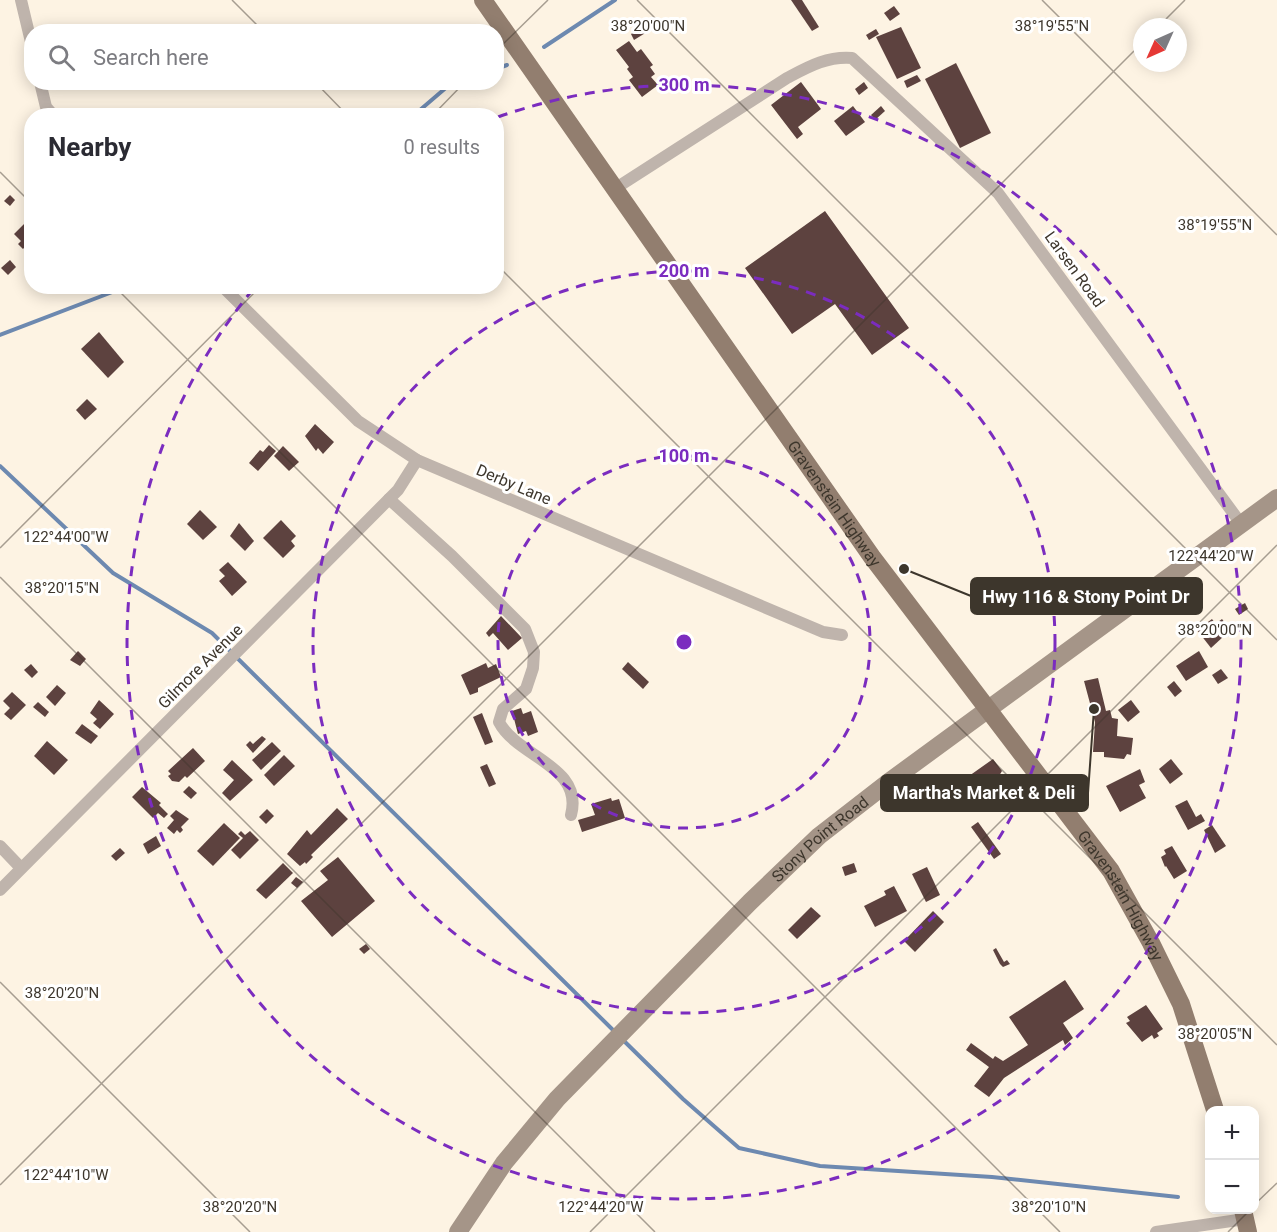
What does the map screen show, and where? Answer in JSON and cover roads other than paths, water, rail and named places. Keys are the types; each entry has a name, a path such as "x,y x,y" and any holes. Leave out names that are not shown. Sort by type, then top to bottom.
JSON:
{"main road":[{"name":"Gravenstein Highway","path":"483,0 500,24"},
{"name":"Gravenstein Highway","path":"504,30 872,557 1111,871 1151,943 1181,1004 1214,1106"},
{"name":"Stony Point Road","path":"458,1232 504,1163 579,1076 772,879 819,836 988,709 1277,498"}],"street":[{"path":"21,0 27,24"},
{"name":"Larsen Road","path":"616,188 786,78 829,59 852,58 998,193 1242,525"},
{"path":"42,90 47,108"},
{"name":"Derby Lane","path":"230,294 358,421 417,460 823,632 842,635"},
{"name":"Gilmore Avenue","path":"0,890 389,499 417,460"},
{"path":"389,499 452,556 525,629 534,652 533,668 526,689 503,709 499,722 512,740 563,777 573,795 571,815"},
{"path":"0,846 21,868"},
{"path":"1156,1232 1245,1220"}],"waterway":[{"path":"544,47 615,0"},
{"path":"422,108 443,90"},
{"path":"0,335 107,294"},
{"path":"0,466 113,573 212,633 615,1032"},
{"path":"622,1039 683,1099 739,1148 820,1166 992,1177 1178,1197"}],"place":[{"name":"Hwy 116 & Stony Point Dr","path":"904,569"},
{"name":"Martha's Market & Deli","path":"1094,709"}]}
